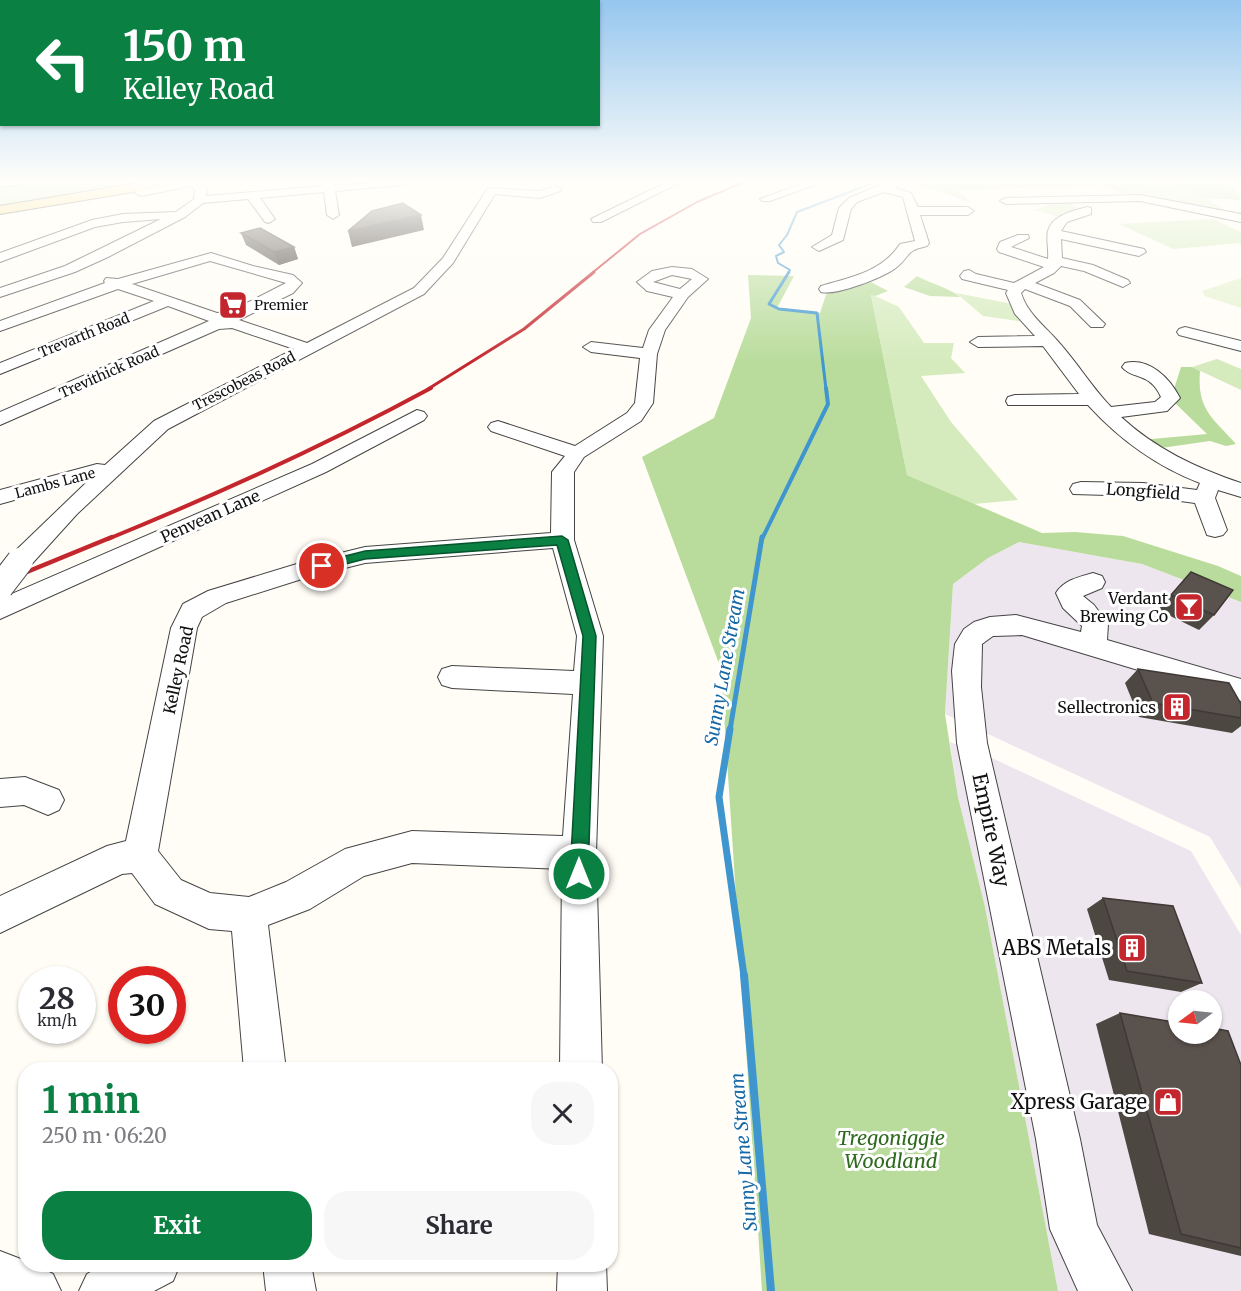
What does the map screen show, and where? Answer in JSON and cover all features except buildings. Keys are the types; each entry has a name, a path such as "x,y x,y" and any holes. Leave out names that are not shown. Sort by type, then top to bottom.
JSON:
{"street":[{"path":"0,258 43,242"},
{"path":"0,293 70,269 124,242"},
{"name":"Trescobeas Road","path":"0,587 20,561 109,472 161,425 420,290 448,260 459,242"},
{"path":"819,247 828,242"},
{"path":"826,289 890,266 900,259 904,249 908,246 922,242"},
{"path":"1012,242 1005,245 1004,249 1054,263 1088,268 1124,283"},
{"path":"1053,242 1054,263"},
{"path":"1095,242 1139,252"},
{"name":"Trevithick Road","path":"0,419 225,320 288,290 295,283 288,278 250,270 212,257 177,264 118,283"},
{"path":"1021,286 1054,263"},
{"path":"70,269 118,283 306,348"},
{"path":"969,274 967,276 1021,286 1075,303 1097,324"},
{"path":"0,326 118,283"},
{"name":"Longfield","path":"1021,286 1013,294 1024,318 1049,341 1093,399 1136,442 1208,489 1215,530"},
{"path":"580,1062 579,853 590,636 562,540 563,472 577,453 634,417 644,403 649,354 657,330 683,294"},
{"name":"Trevarth Road","path":"0,369 168,301"},
{"path":"1185,332 1241,346"},
{"path":"978,342 1049,341"},
{"path":"591,347 649,354"},
{"path":"1106,413 1160,406 1171,398 1165,386 1147,367"},
{"path":"1015,401 1093,399"},
{"name":"Penvean Lane","path":"0,610 319,468 417,416"},
{"path":"498,427 577,453"},
{"name":"Lambs Lane","path":"0,497 98,470 109,472"},
{"name":"Longfield","path":"1081,489 1124,488 1173,491 1241,489"},
{"name":"Kelley Road","path":"140,855 184,628 192,611 217,597 300,571 365,555 562,540"},
{"path":"1093,646 1095,624 1072,602 1070,593 1078,587 1094,582"},
{"name":"Empire Way","path":"1107,1291 1099,1283 1074,1228 1056,1128 972,743 966,686 968,644 973,636 983,629 1003,623 1023,625 1241,690"},
{"path":"452,677 586,683"},
{"path":"0,793 25,791 48,800"},
{"path":"0,915 119,858 140,855 168,892 209,911 249,915 297,896 357,861 412,847 579,853"},
{"path":"249,915 264,1062"},
{"path":"104,1291 141,1272"},
{"path":"288,1272 291,1291"},
{"path":"582,1272 582,1291"},
{"path":"0,1275 36,1291"}],"shaded area":[{"path":"1019,542 1142,564 1241,602 1241,888 1210,837 945,714 953,584 988,558"},
{"path":"950,742 994,759 1191,851 1241,935 1241,1291 1058,1291 985,907 958,797"}],"green space":[{"path":"1158,242 1241,242 1241,243 1173,249"},
{"name":"Tregoniggie Woodland","path":"748,275 794,276 777,308 820,313 827,292 863,278 888,291 875,296 871,295 907,475 1042,533 1075,532 1123,536 1218,566 1241,576 1241,602 1142,564 1019,542 988,558 953,584 945,714 958,797 985,907 1058,1291 762,1291 721,669 642,457 714,418 751,318"},
{"path":"917,276 960,297 930,296 904,287"},
{"path":"1241,278 1241,308 1205,296 1202,291"},
{"path":"956,293 1013,304 1024,322 983,316"},
{"path":"871,294 899,307 924,343 954,343 951,358 965,373 921,376 951,422 1018,500 974,504 907,475"},
{"path":"1217,359 1241,369 1241,390 1192,367"},
{"path":"1181,367 1192,367 1200,371 1201,395 1204,404 1213,419 1236,444 1226,446 1210,441 1154,449 1141,440 1207,434 1175,403 1174,389"}],"waterway":[{"name":"Sunny Lane Stream","path":"781,242 779,245 784,252 776,256 778,263 790,270 788,273"},
{"name":"Sunny Lane Stream","path":"789,272 769,304 779,309 817,313 826,389"},
{"name":"Sunny Lane Stream","path":"762,539 828,404 826,388"},
{"name":"Sunny Lane Stream","path":"730,730 762,537"},
{"name":"Sunny Lane Stream","path":"730,729 719,797 744,976"},
{"name":"Sunny Lane Stream","path":"744,975 771,1291"}],"railway":[{"path":"592,273 630,242"},
{"path":"428,389 524,329 594,272"},
{"path":"108,539 271,468 431,388"},
{"path":"0,583 112,537"}],"place":[{"name":"Premier","path":"233,305"},
{"name":"Verdant Brewing Co","path":"1189,607"},
{"name":"Sellectronics","path":"1177,707"},
{"name":"ABS Metals","path":"1132,948"},
{"name":"Xpress Garage","path":"1168,1102"}],"route":[{"path":"322,566 365,555 562,540 590,636 586,683 579,874"}]}
